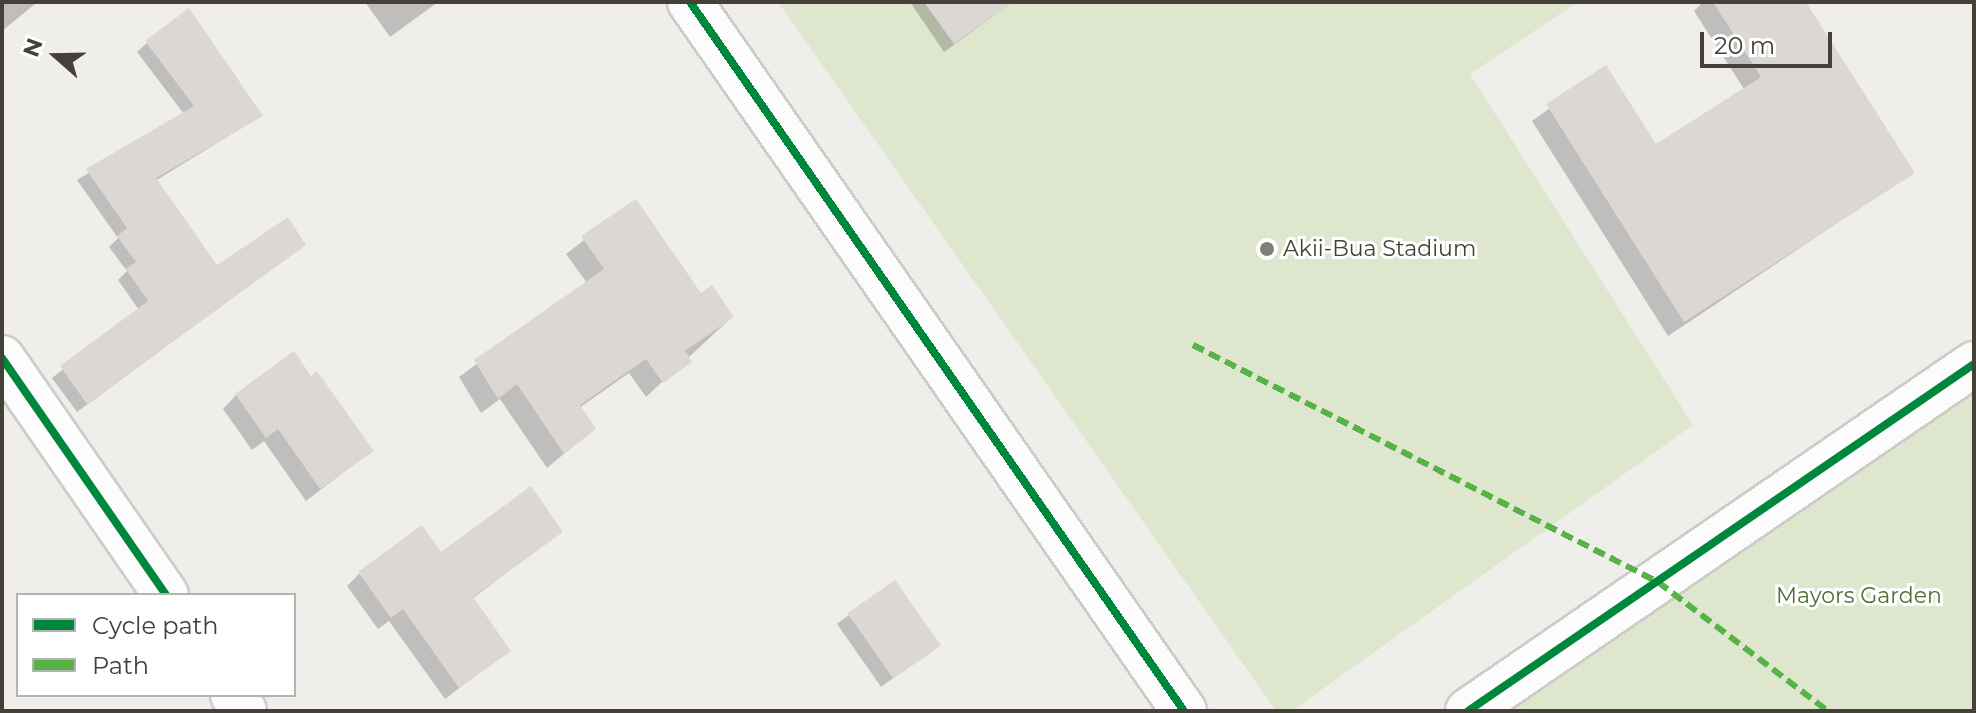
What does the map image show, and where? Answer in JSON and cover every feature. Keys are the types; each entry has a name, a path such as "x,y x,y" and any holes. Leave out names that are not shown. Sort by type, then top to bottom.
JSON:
{"street":[{"path":"690,2 1184,711"},
{"path":"2,358 165,593"},
{"path":"1468,711 1974,364"}],"green space":[{"name":"Akii-Bua Stadium","path":"778,2 1578,2 1470,74 1693,425 1292,711 1276,711"},
{"name":"Mayors Garden","path":"1974,379 1974,711 1496,711"}],"building":[{"path":"924,2 1012,2 954,44"},
{"path":"1713,2 1806,2 1915,173 1684,322 1546,104 1606,65 1656,144 1761,77"},
{"path":"189,8 263,116 156,178 217,265 288,217 306,245 87,404 60,366 148,301 126,269 136,262 117,236 127,228 86,169 194,106 145,41"},
{"path":"636,199 701,293 712,285 734,317 685,351 692,362 663,383 646,359 580,405 596,429 564,454 517,384 498,399 474,360 604,269 581,236"},
{"path":"294,351 311,376 317,371 374,451 320,489 278,429 266,438 235,394"},
{"path":"531,486 563,532 473,597 511,651 459,688 403,609 391,618 358,572 422,525 441,552"},
{"path":"895,580 941,646 893,679 847,613"}],"marked path":[{"path":"1193,345 1658,582 1828,711"}],"cycle path":[{"path":"690,2 1184,711"},
{"path":"2,358 165,593"},
{"path":"1468,711 1974,364"}],"place":[{"name":"Akii-Bua Stadium","path":"1267,249"}]}
